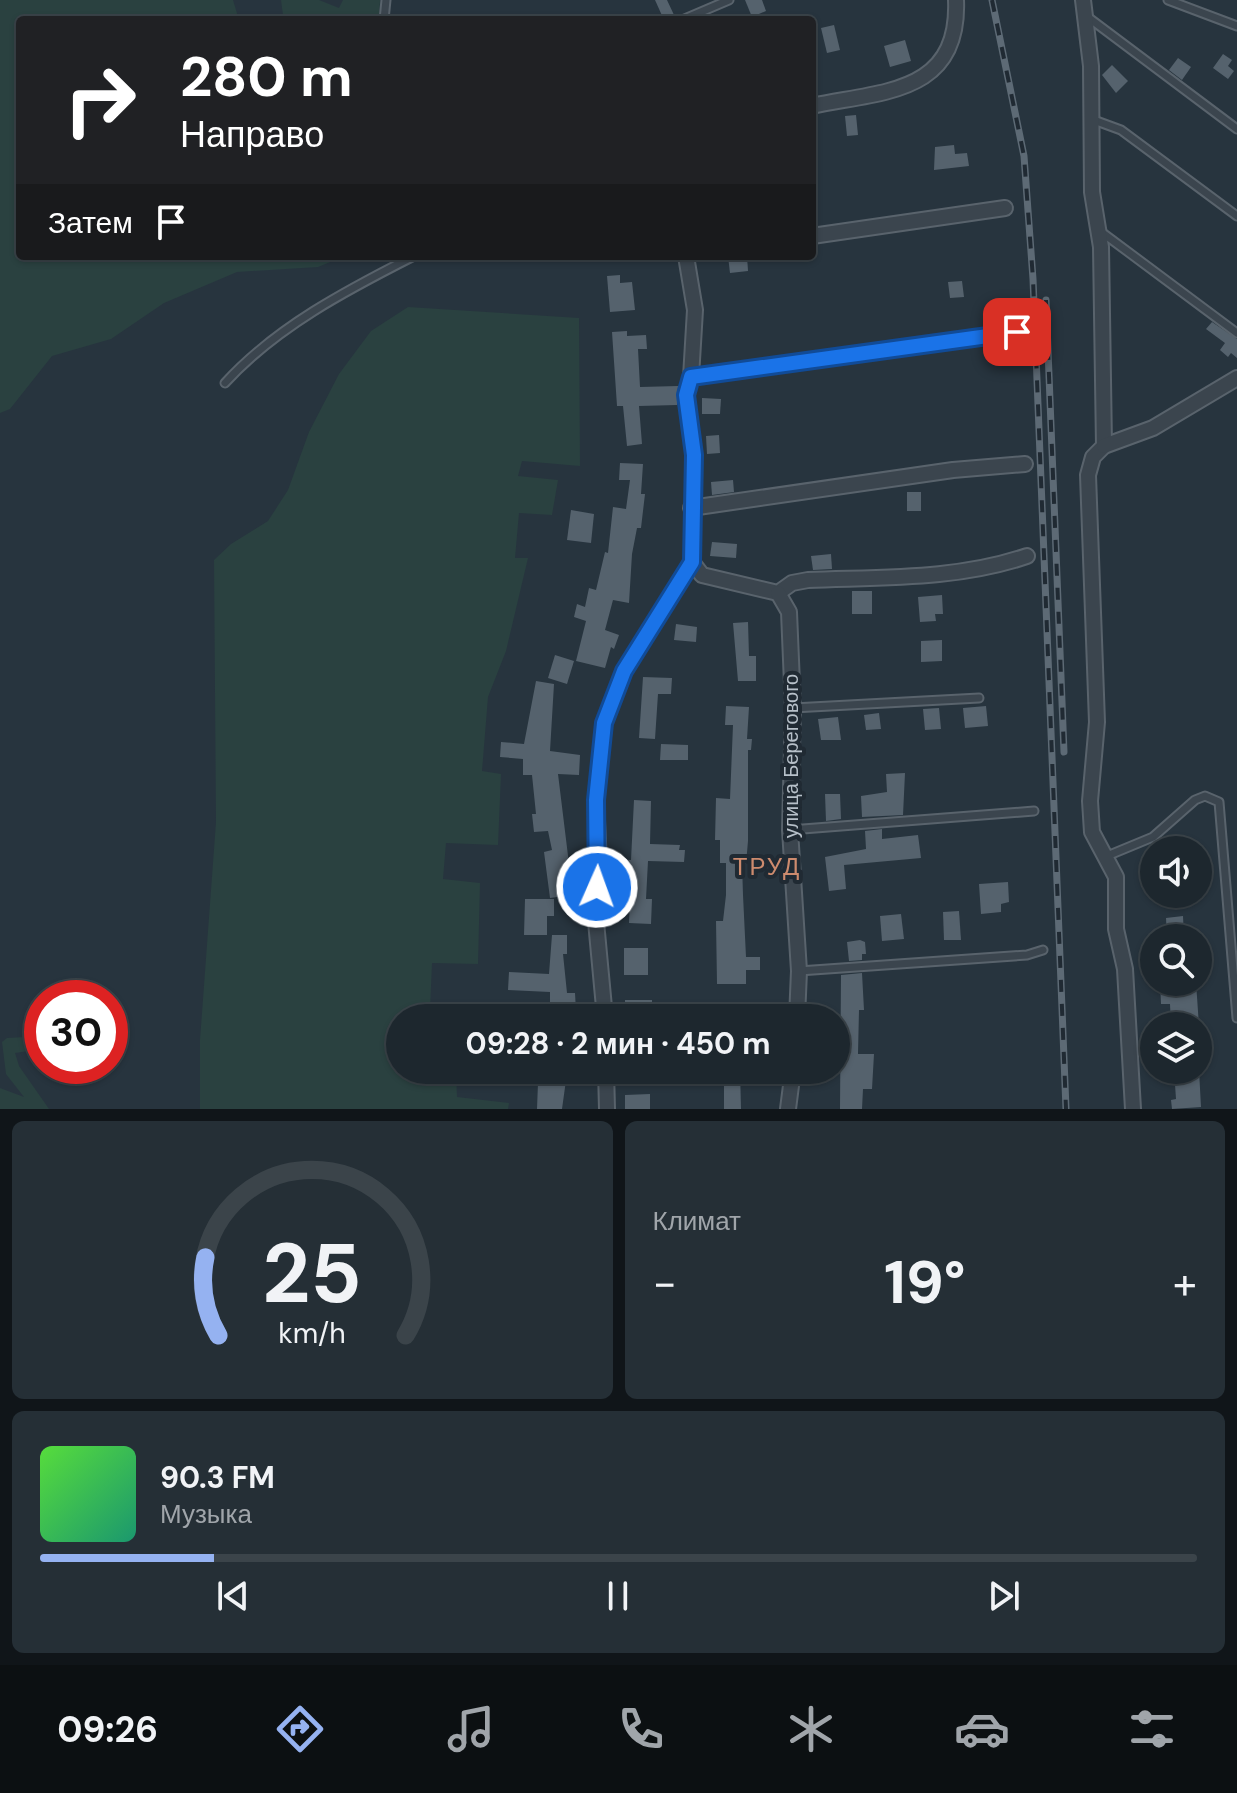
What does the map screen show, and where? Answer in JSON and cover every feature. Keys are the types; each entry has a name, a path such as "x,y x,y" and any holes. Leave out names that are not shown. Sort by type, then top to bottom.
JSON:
{"street":[{"path":"816,105 891,93 943,62 952,42 956,0"},
{"path":"1083,7 1091,66 1092,192 1098,229 1104,446"},
{"path":"816,235 1005,208"},
{"path":"604,1004 595,911 599,863 596,800 604,723 624,671 692,562 694,455 686,395 691,377 695,310 687,260"},
{"path":"691,377 1017,332"},
{"path":"1133,1109 1125,969 1116,929 1116,877 1092,832 1090,801 1097,722 1088,475 1093,457 1104,446 1153,428 1237,378"},
{"path":"691,508 937,472 1025,464"},
{"path":"692,562 702,575 778,593 792,583 808,580 931,575 992,568 1027,556"},
{"name":"улица Берегового","path":"778,593 789,612 793,708 790,830 799,971 798,1004"},
{"path":"606,1084 607,1109"},
{"path":"788,1109 791,1084"}],"lane":[{"path":"691,16 729,0"},
{"path":"1168,0 1237,26"},
{"path":"1083,7 1237,129"},
{"path":"1091,119 1121,130 1237,216"},
{"path":"1098,229 1237,333"},
{"path":"225,383 252,353 355,286 406,260"},
{"path":"793,708 979,698"},
{"path":"1107,856 1153,837 1195,800 1205,796 1219,802 1237,1018"},
{"path":"790,830 1034,811"},
{"path":"799,971 1027,955 1043,950"}],"green space":[{"path":"0,0 233,0 238,16 16,16 16,260 335,260 318,267 237,272 164,303 111,339 52,356 10,409 0,413"},
{"path":"281,0 319,0 339,8 343,0 380,0 379,16 283,15"},
{"path":"408,307 579,318 580,466 522,461 518,476 558,480 552,515 519,513 515,558 528,558 506,651 488,697 482,771 501,774 498,845 446,843 443,879 480,883 478,964 432,963 430,1004 386,1004 386,1084 457,1084 457,1097 509,1103 508,1109 200,1109 200,1040 216,822 214,560 231,544 268,521 288,490 309,432 339,374 371,331"},
{"path":"24,1037 24,1052 15,1053 24,1073 24,1084 32,1084 49,1109 0,1109 0,1088 24,1097 6,1074 2,1042 7,1038"}],"building":[{"path":"655,0 667,0 674,15 662,16"},
{"path":"745,0 762,0 766,11 752,16"},
{"path":"834,25 840,50 827,53 821,28"},
{"path":"905,40 911,61 890,67 884,46"},
{"path":"1223,54 1232,60 1228,66 1234,71 1228,79 1213,68"},
{"path":"1178,58 1191,67 1182,80 1169,70"},
{"path":"1112,65 1128,81 1116,93 1102,75"},
{"path":"856,115 858,135 847,136 845,116"},
{"path":"954,145 955,154 967,153 969,166 934,170 935,147"},
{"path":"728,260 747,260 748,271 730,273"},
{"path":"620,275 620,283 632,282 635,310 610,312 607,276"},
{"path":"962,281 964,297 950,298 948,282"},
{"path":"1212,322 1237,339 1237,358 1231,353 1228,357 1220,350 1225,343 1206,329"},
{"path":"627,331 627,336 646,335 647,349 638,349 640,387 678,386 677,405 639,406 642,444 627,446 623,406 617,406 612,332"},
{"path":"702,398 721,399 720,414 702,414"},
{"path":"719,435 720,453 707,454 706,436"},
{"path":"620,463 643,464 641,494 645,494 641,528 637,528 632,554 629,603 613,600 605,630 619,635 614,649 611,647 605,668 576,661 586,621 574,617 577,604 585,607 589,588 596,590 605,552 608,553 613,507 626,509 630,480 619,480"},
{"path":"733,480 734,492 712,495 711,482"},
{"path":"907,492 921,492 921,511 907,511"},
{"path":"571,510 594,514 591,543 567,540"},
{"path":"712,542 737,544 736,558 710,556"},
{"path":"831,554 832,569 813,570 811,556"},
{"path":"852,591 872,591 872,614 852,614"},
{"path":"942,595 943,614 935,614 936,621 920,622 918,597"},
{"path":"748,622 749,656 756,656 756,681 738,681 733,623"},
{"path":"676,624 697,627 696,642 674,640"},
{"path":"942,640 942,661 921,662 921,641"},
{"path":"555,655 574,661 567,684 548,678"},
{"path":"643,677 672,678 671,694 658,694 655,739 639,738"},
{"path":"536,681 554,684 550,751 580,755 579,775 558,774 572,884 585,882 586,893 550,898 544,852 552,850 548,831 534,832 532,814 536,814 532,775 523,775 523,759 500,757 501,742 524,744"},
{"path":"726,706 749,707 747,739 752,739 751,750 748,750 748,841 746,864 742,864 743,895 746,957 760,957 760,970 746,970 746,984 717,984 716,921 723,921 726,863 720,863 720,840 715,840 716,798 730,799 733,725 725,725"},
{"path":"986,706 988,726 965,728 963,708"},
{"path":"939,708 941,729 925,730 923,709"},
{"path":"879,713 881,729 866,730 864,715"},
{"path":"838,717 841,740 821,740 818,719"},
{"path":"661,744 688,745 688,760 660,760"},
{"path":"905,773 903,815 862,817 861,796 887,792 886,774"},
{"path":"825,794 840,794 841,819 826,821"},
{"path":"634,800 651,801 650,844 680,845 679,850 685,850 684,862 648,861 646,899 652,899 651,924 629,923 631,880 618,880 619,859 631,860"},
{"path":"882,829 882,839 918,835 921,858 844,865 846,889 829,891 825,857 866,849 865,831"},
{"path":"1008,882 1009,902 1001,904 1001,912 981,914 979,884"},
{"path":"525,899 554,899 554,916 547,916 547,935 524,935"},
{"path":"959,911 961,940 944,940 943,912"},
{"path":"901,914 904,939 882,941 880,916"},
{"path":"1183,916 1183,924 1166,924 1166,918"},
{"path":"552,935 567,935 567,954 563,954 567,993 575,993 576,1004 550,1004 550,992 508,990 509,972 549,974"},
{"path":"847,942 865,942 866,954 862,954 862,960 849,961"},
{"path":"624,948 648,948 648,975 624,975"},
{"path":"862,973 864,1010 859,1010 858,1054 874,1054 872,1089 863,1089 862,1109 840,1109 840,1084 850,1084 850,1004 841,1004 841,975"},
{"path":"1161,996 1197,996 1198,1012 1170,1012 1170,1004 1161,1004"},
{"path":"625,1000 652,1000 652,1004 625,1004"},
{"path":"538,1084 565,1084 562,1109 537,1109"},
{"path":"724,1084 740,1084 741,1109 724,1109"},
{"path":"1175,1084 1200,1084 1201,1107 1172,1109 1171,1100 1176,1099"},
{"path":"650,1094 650,1109 625,1109 625,1095"}],"railway":[{"path":"992,0 1024,156 1033,279 1066,1109"},
{"path":"1046,300 1064,752"}],"district":[{"name":"ТРУД","path":"767,867"}],"route":[{"path":"597,887 596,800 604,723 624,671 692,562 694,455 686,395 691,377 1017,332"}]}
